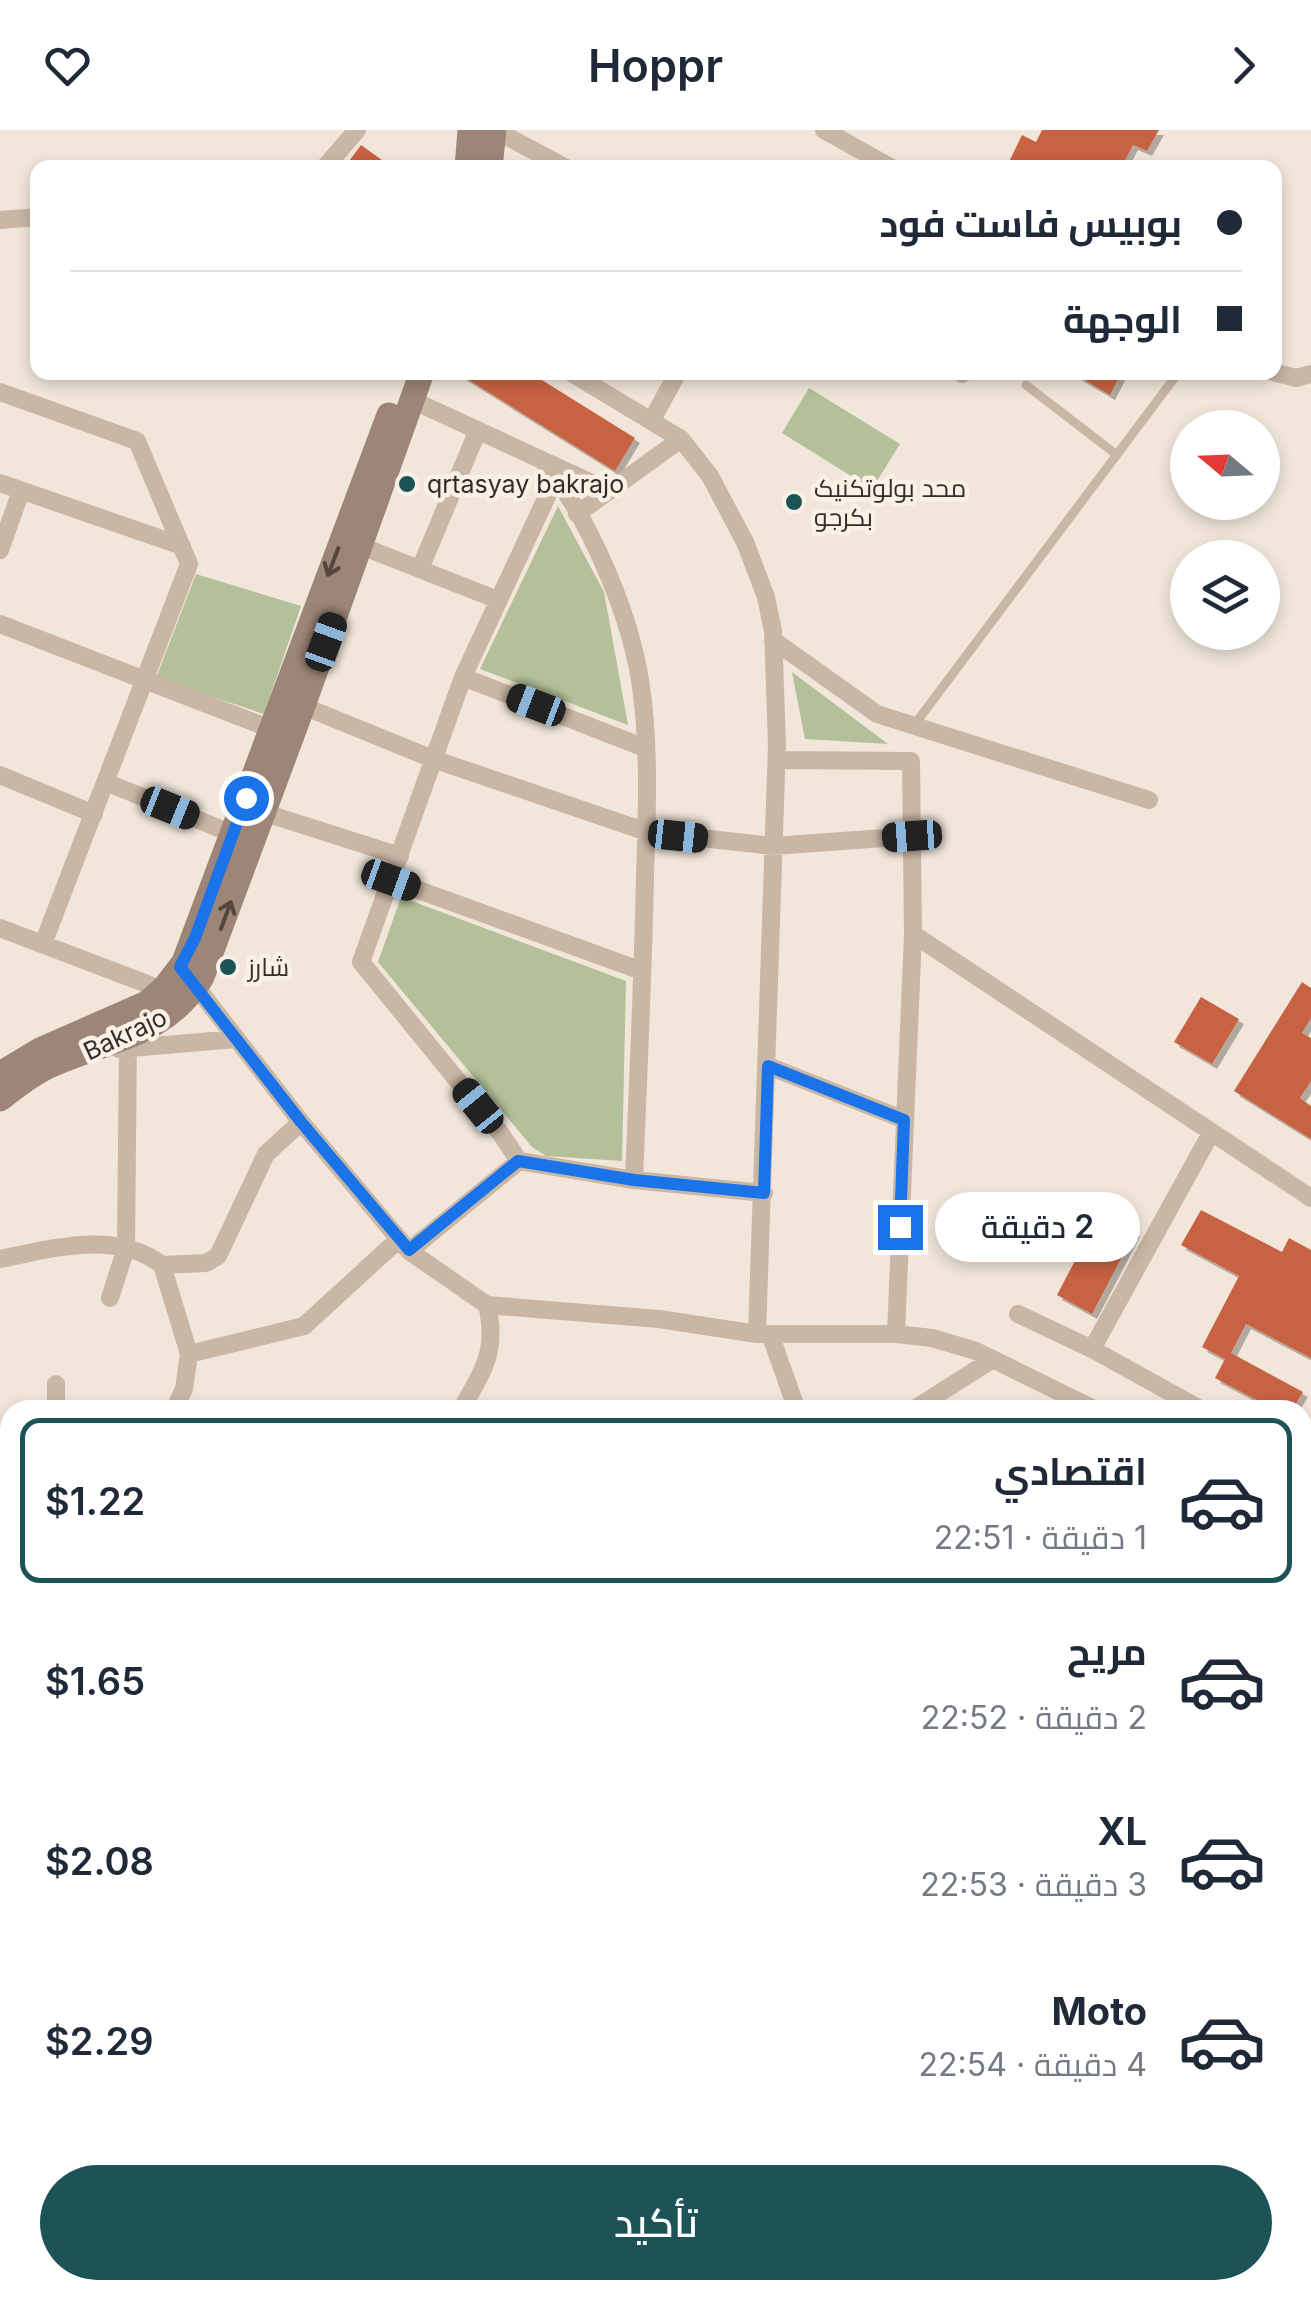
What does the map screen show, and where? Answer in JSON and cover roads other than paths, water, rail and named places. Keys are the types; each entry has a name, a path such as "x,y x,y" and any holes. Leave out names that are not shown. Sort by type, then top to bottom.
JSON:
{"street":[{"path":"331,160 357,130"},
{"path":"467,160 470,130"},
{"path":"491,160 494,130 551,160"},
{"path":"824,130 878,160"},
{"path":"0,220 30,218"},
{"path":"1282,374 1296,378 1311,374"},
{"path":"181,986 271,728 402,380"},
{"path":"181,986 209,962 419,380"},
{"path":"584,380 682,439 710,476 745,542 766,598 774,640 776,760 764,1334 793,1400"},
{"path":"652,420 674,380"},
{"path":"0,392 137,442 189,564 43,944"},
{"path":"412,400 609,492"},
{"path":"420,569 478,430"},
{"path":"577,514 682,439"},
{"path":"542,460 577,514 614,588 634,648 640,681 646,748 646,832 634,1180"},
{"path":"518,1161 501,1134 361,962 463,677 556,478"},
{"path":"0,483 182,546"},
{"path":"0,550 21,490"},
{"path":"361,546 498,600"},
{"path":"0,624 271,728"},
{"path":"774,640 877,714 1150,800"},
{"path":"463,677 646,748"},
{"path":"303,706 433,758 646,832 773,846 912,836"},
{"path":"776,760 911,761 913,934 896,1334"},
{"path":"0,775 94,814"},
{"path":"108,783 233,834"},
{"path":"262,812 400,856"},
{"path":"391,880 642,972"},
{"path":"2,932 181,986 213,1009 404,1245 487,1305 659,1319 764,1334 896,1334 958,1344 1076,1400"},
{"path":"913,934 1311,1198"},
{"name":"Bakrajo","path":"0,1099 44,1068 93,1050 128,1043 166,1018 181,986"},
{"name":"Bakrajo","path":"0,1074 40,1050 181,986"},
{"path":"110,1298 126,1248 128,1043 236,1039"},
{"path":"768,1066 904,1120"},
{"path":"0,1259 80,1244 126,1248 162,1264 206,1263 218,1256 266,1154 301,1122"},
{"path":"1092,1349 1211,1134"},
{"path":"189,1354 304,1326 404,1245 518,1161 634,1180 764,1193"},
{"path":"162,1264 189,1354 179,1400"},
{"path":"467,1400 489,1359 493,1331 487,1305"},
{"path":"1018,1314 1184,1400"},
{"path":"928,1400 992,1359"},
{"path":"56,1384 56,1400"}],"lane":[{"path":"913,726 1174,380"},
{"path":"1026,386 1116,456"}],"place":[{"name":"qrtasyay bakrajo","path":"407,484"},
{"name":"محد بولوتکنیک بکرجو","path":"794,502"},
{"name":"شارز","path":"228,967"}]}
